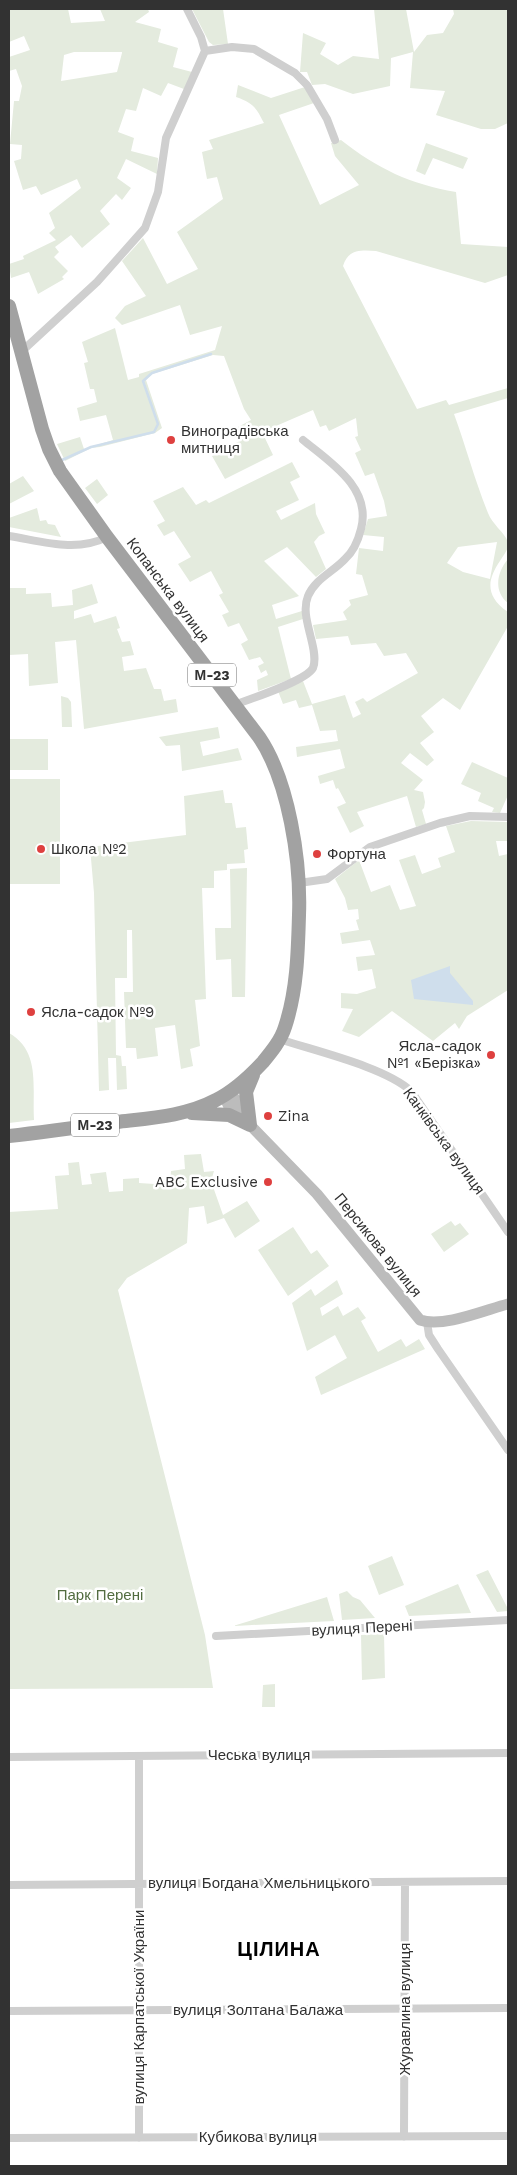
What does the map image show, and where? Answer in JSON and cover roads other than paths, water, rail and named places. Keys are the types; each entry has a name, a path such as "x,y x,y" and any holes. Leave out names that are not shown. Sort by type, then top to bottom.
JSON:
{"highway":[{"name":"Копанська вулиця","path":"9,306 48,449 60,471 107,537 267,748 279,776 293,839 299,884 299,926 295,982 284,1028 279,1040 256,1070 226,1094 208,1104 181,1113 9,1136"},
{"path":"250,1125 246,1092 256,1070"},
{"path":"181,1113 229,1115 250,1125"}],"main road":[{"name":"Персикова вулиця","path":"226,1094 225,1098 230,1109 250,1125 318,1194 415,1314 427,1322"},
{"path":"427,1322 442,1322 508,1304"}],"street":[{"path":"21,352 97,282 144,228 158,192 166,138 205,51 202,37 187,9"},
{"path":"205,51 232,47 254,49 295,73 312,92 330,124 335,140"},
{"path":"234,705 292,682 304,676 313,668 314,655 306,612 307,599 321,579 350,554 355,546 363,523 364,514 361,501 347,478 303,440"},
{"path":"9,536 72,546 90,544 107,537"},
{"path":"299,884 327,879 370,847 440,823 470,816 508,817"},
{"name":"Канківська вулиця","path":"279,1040 381,1072 404,1084 411,1091 508,1232"},
{"path":"427,1322 429,1335 508,1450"},
{"name":"вулиця Перені","path":"216,1636 508,1620"},
{"name":"Чеська вулиця","path":"9,1757 508,1753"},
{"name":"вулиця Карпатської України","path":"139,1756 139,2138"},
{"name":"вулиця Богдана Хмельницького","path":"9,1885 508,1881"},
{"name":"Журавлина вулиця","path":"404,2137 405,1882"},
{"name":"вулиця Золтана Балажа","path":"9,2011 508,2008"},
{"name":"Кубикова вулиця","path":"9,2138 508,2136"}],"water":[{"path":"450,966 450,973 473,1001 473,1005 414,999 411,980"}],"waterway":[{"path":"62,460 91,447 154,432 158,424 143,381 152,373 211,354"}],"place":[{"name":"Виноградівська митниця","path":"171,440"},
{"name":"Школа №2","path":"41,849"},
{"name":"Фортуна","path":"317,854"},
{"name":"Ясла-садок №9","path":"31,1012"},
{"name":"Ясла-садок №1 «Берізка»","path":"491,1055"},
{"name":"Zina","path":"268,1116"},
{"name":"ABC Exclusive","path":"268,1182"}],"district":[{"name":"ЦІЛИНА","path":"279,1949"}],"park label":[{"name":"Парк Перені","path":"100,1595"}]}
